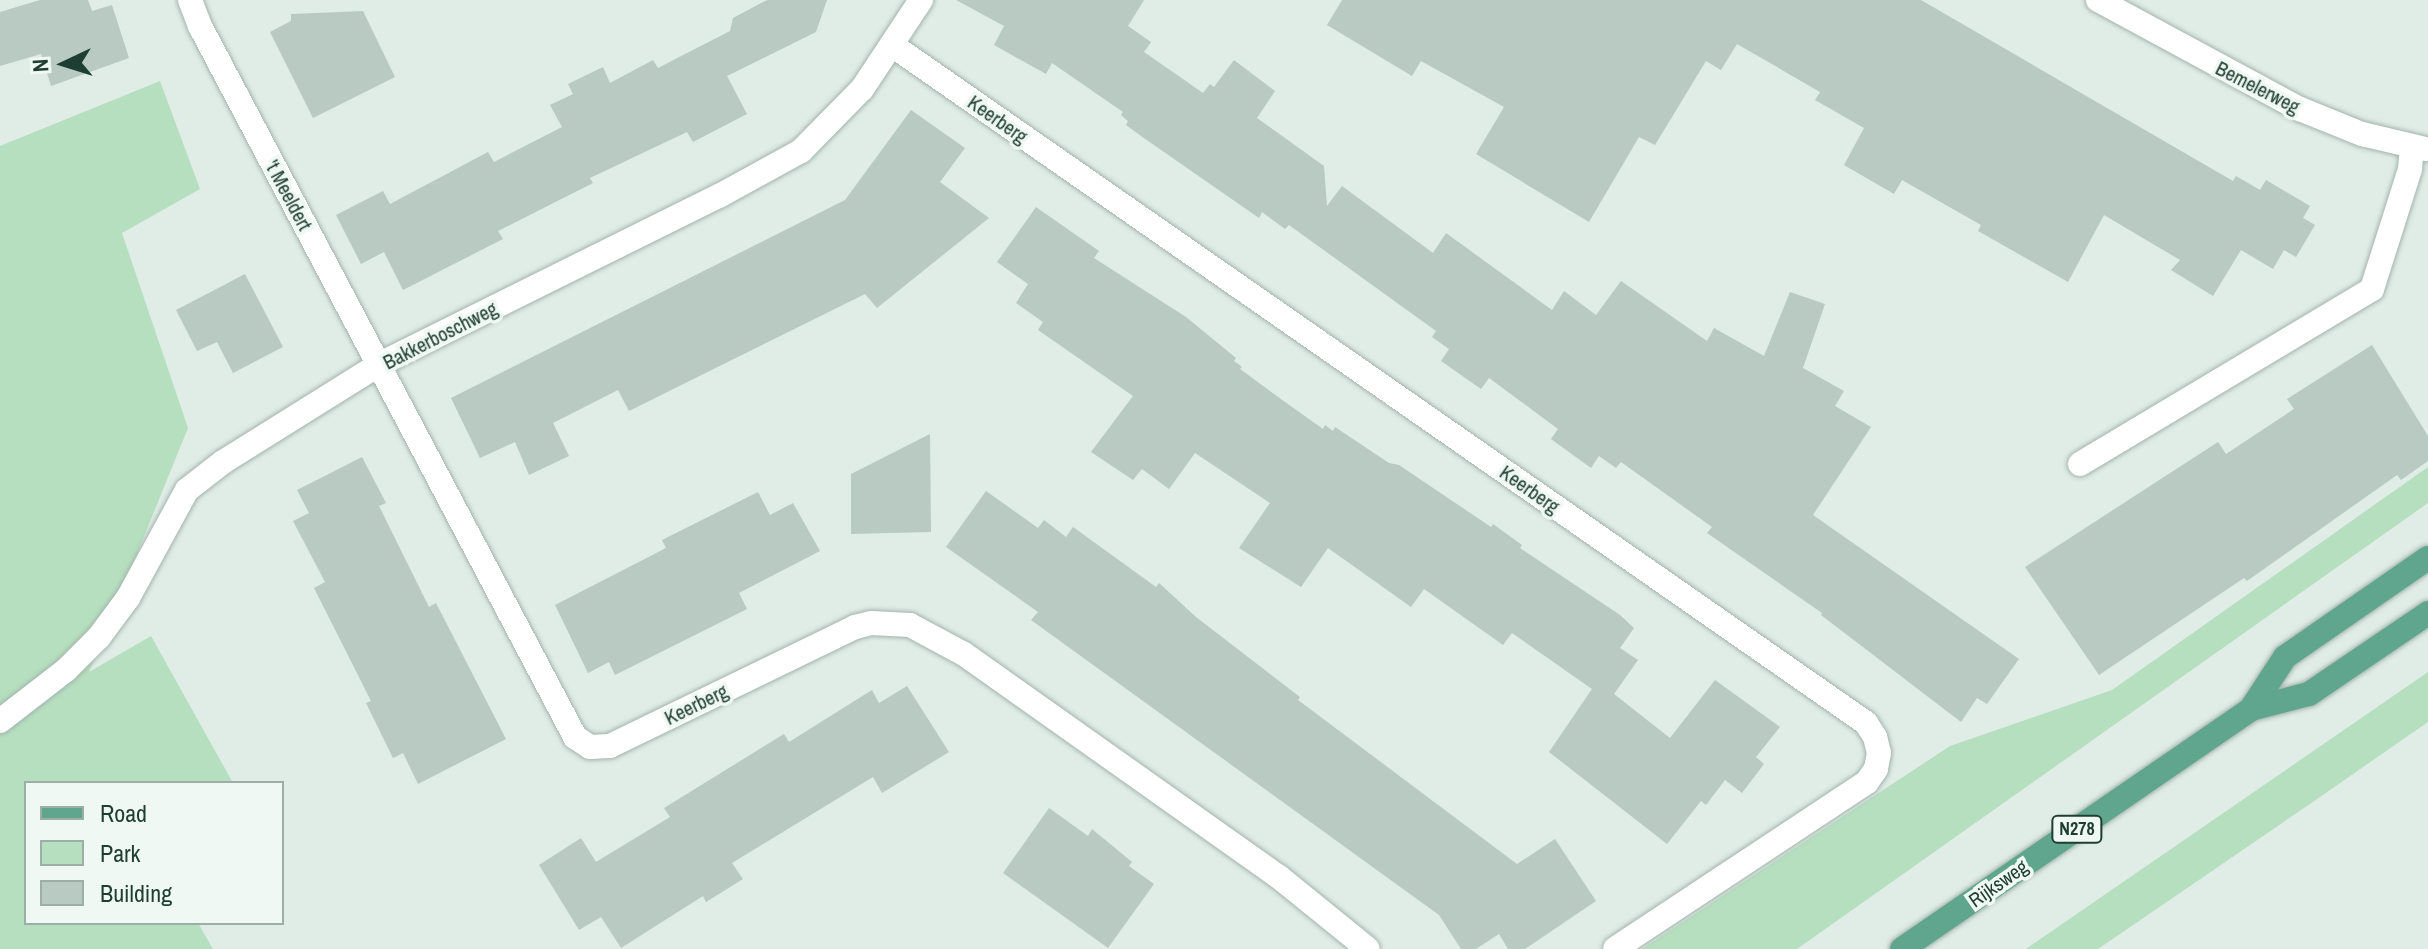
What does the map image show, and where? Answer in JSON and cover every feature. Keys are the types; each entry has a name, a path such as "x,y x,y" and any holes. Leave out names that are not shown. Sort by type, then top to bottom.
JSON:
{"main road":[{"name":"Rijksweg","path":"2251,709 2285,657 2428,558"},
{"name":"Rijksweg","path":"1902,949 2251,709 2309,694 2428,613"}],"street":[{"name":"'t Meeldert","path":"190,0 200,26 378,365"},
{"path":"200,26 202,0"},
{"name":"Bakkerboschweg","path":"0,721 66,670 99,637 128,598 187,490 223,462 378,365 719,196 801,151 862,89 921,0"},
{"name":"Bemelerweg","path":"2098,0 2289,104 2362,134 2420,148"},
{"name":"Keerberg","path":"892,45 1866,723 1875,737 1879,753 1876,769 1867,782 1615,949"},
{"path":"2080,464 2372,289 2410,169 2420,148"},
{"name":"Keerberg","path":"378,365 575,737 590,747 610,746 855,627 871,623 910,625 964,654 1279,877 1368,949"}],"green space":[{"path":"160,81 200,189 122,233 188,428 89,672 151,636 232,781 24,781 24,925 199,925 213,949 0,949 0,146"},
{"path":"2428,467 2428,503 1797,949 1642,949 1950,746 2112,690"},
{"path":"2428,672 2428,722 2307,806 2098,949 2026,949"}],"building":[{"path":"40,0 88,0 92,11 112,5 129,58 51,86 41,54 0,66 0,12"},
{"path":"767,0 827,0 816,32 727,76 747,114 693,142 687,132 590,178 593,183 498,231 503,239 403,290 384,252 361,264 336,215 383,191 390,204 488,152 494,162 562,127 550,105 573,94 568,84 603,67 610,83 653,60 658,68 730,31 733,18"},
{"path":"956,0 1144,0 1128,26 1151,42 1144,52 1203,93 1210,84 1214,87 1234,60 1275,91 1257,118 1324,166 1327,206 1342,186 1433,253 1446,233 1552,310 1564,291 1596,315 1621,281 1707,341 1714,328 1764,356 1790,292 1825,304 1803,368 1844,391 1835,406 1871,427 1813,515 2019,659 1987,704 1977,698 1961,722 1822,613 1707,533 1712,527 1621,462 1616,468 1599,456 1591,468 1551,439 1558,429 1489,378 1481,389 1441,361 1449,349 1432,337 1436,331 1289,225 1285,229 1262,212 1259,218 1126,125 1128,121 1121,115 1123,112 1052,63 1046,74 994,45 1004,26"},
{"path":"1342,0 1921,0 2233,181 2236,176 2260,190 2266,180 2310,206 2303,218 2315,225 2296,257 2284,250 2273,269 2241,250 2213,296 2171,270 2180,260 2104,215 2068,282 1978,231 1981,225 1902,180 1894,194 1844,165 1864,128 1815,100 1820,92 1737,44 1721,70 1706,61 1655,145 1639,137 1589,222 1476,154 1504,107 1421,61 1412,76 1327,25"},
{"path":"363,11 395,77 313,118 270,32 291,21 291,14"},
{"path":"911,110 965,148 940,182 989,218 877,308 865,294 629,411 618,390 553,423 569,456 529,475 515,442 480,458 451,398 845,200"},
{"path":"1036,207 1099,251 1094,258 1186,317 1236,358 1234,361 1242,367 1240,369 1323,429 1325,425 1333,431 1335,427 1389,463 1399,465 1491,527 1493,524 1522,545 1520,548 1620,615 1634,628 1620,648 1638,660 1614,694 1670,738 1715,680 1780,727 1756,757 1764,764 1742,793 1725,780 1706,805 1701,801 1667,844 1549,752 1592,689 1512,633 1503,645 1424,589 1411,607 1328,548 1301,587 1239,548 1270,503 1195,453 1169,489 1142,469 1133,480 1091,452 1133,396 1038,330 1043,322 1016,303 1028,284 997,262"},
{"path":"245,274 283,347 233,373 217,342 197,351 176,310"},
{"path":"2372,345 2428,436 2428,461 2401,480 2397,475 2247,581 2244,578 2099,675 2025,567 2218,442 2226,454 2294,409 2287,399"},
{"path":"930,434 931,532 851,534 851,474"},
{"path":"362,457 386,503 379,506 429,607 436,603 506,739 418,784 403,753 393,758 366,703 371,701 314,588 325,582 293,521 309,513 297,490"},
{"path":"986,491 1038,528 1044,520 1066,537 1073,527 1156,587 1159,583 1196,617 1300,697 1298,700 1517,864 1555,839 1596,901 1525,949 1508,949 1499,934 1476,949 1461,949 1439,915 1031,620 1038,612 946,547"},
{"path":"758,492 770,515 793,503 820,551 739,593 747,609 615,675 609,662 588,673 555,605 666,548 662,540"},
{"path":"907,686 949,752 882,793 873,777 732,863 743,879 706,902 703,896 621,948 601,917 579,930 539,865 581,838 596,862 670,817 664,808 784,734 789,742 872,690 879,703"},
{"path":"1049,808 1088,836 1092,829 1132,862 1129,866 1154,884 1108,948 1003,873"}]}
